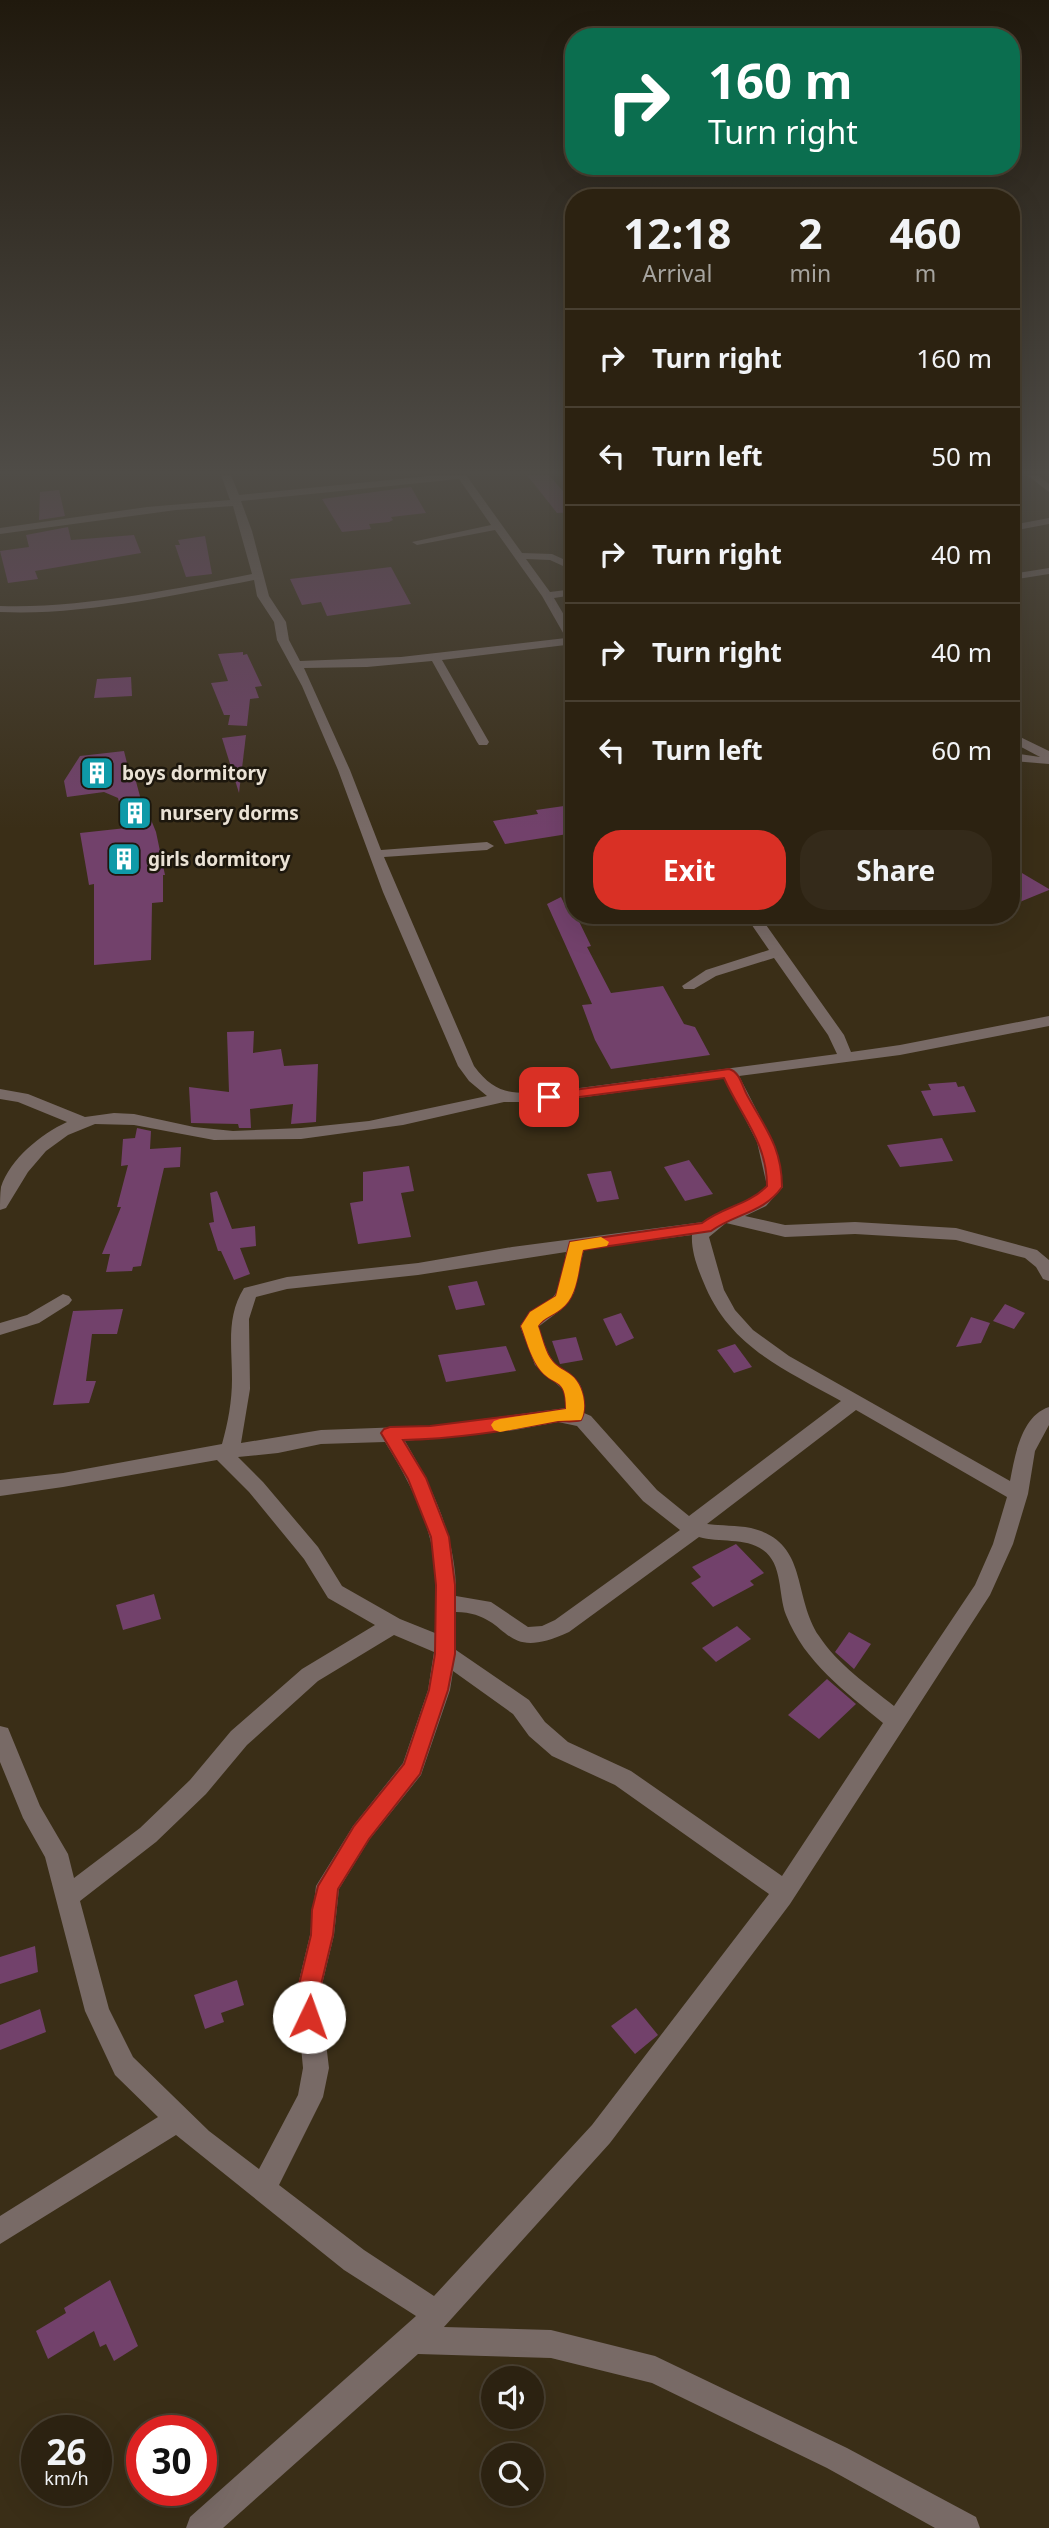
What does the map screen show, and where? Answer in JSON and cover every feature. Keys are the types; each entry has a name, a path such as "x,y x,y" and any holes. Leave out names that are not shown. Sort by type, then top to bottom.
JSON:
{"street":[{"path":"0,609 52,608 161,593"},
{"path":"261,593 280,622 283,640 297,664 344,770 376,855 466,1066 479,1086 502,1097"},
{"path":"545,593 565,625"},
{"path":"547,596 565,593"},
{"path":"297,664 356,664 565,641"},
{"path":"435,657 483,742"},
{"path":"1020,741 1049,756"},
{"path":"1020,758 1049,762"},
{"path":"376,855 487,846"},
{"path":"758,924 836,1035 845,1057"},
{"path":"689,986 711,973 776,952"},
{"path":"0,1204 7,1179 46,1139 87,1122 116,1119 230,1137 348,1129 448,1113 502,1097 549,1097 900,1050 1049,1021"},
{"path":"729,1073 757,1121 766,1143 775,1170 775,1187 758,1204 721,1216 706,1227 700,1236 710,1281 725,1308 746,1334 855,1401 1018,1494"},
{"path":"2,1096 37,1102 64,1118 87,1122"},
{"path":"721,1216 785,1231 855,1228 956,1234 1031,1254 1042,1263 1049,1275"},
{"path":"224,1451 239,1404 239,1313 250,1292 287,1283 418,1269 706,1227"},
{"path":"575,1416 575,1392 568,1381 549,1369 542,1360 529,1326 536,1316 564,1298 576,1245"},
{"path":"0,1329 33,1320 63,1300"},
{"path":"446,1604 467,1604 484,1608 521,1635 530,1638 542,1637 562,1626 693,1528 855,1401"},
{"path":"201,2528 413,2340 601,2134 785,1892 984,1589 1003,1544 1018,1494 1025,1451 1038,1424 1049,1414"},
{"path":"0,1488 63,1480 224,1451 278,1446 321,1437 430,1433 558,1415 575,1416 591,1428 636,1480 693,1528 737,1532 771,1545 783,1559 797,1616 811,1642 827,1662 897,1721"},
{"path":"262,2188 281,2157 312,2087 316,2068 308,1993 322,1935 328,1886 361,1832 413,1768 439,1690 445,1650 446,1604 440,1537 417,1478 390,1433"},
{"path":"224,1451 311,1553 335,1592 393,1625 445,1650 521,1707 537,1729 560,1749 622,1778 785,1892"},
{"path":"67,1897 148,1835 198,1787 239,1738 310,1675 393,1625"},
{"path":"0,1735 31,1811 56,1854 97,2011 124,2066 200,2140 354,2260 437,2314"},
{"path":"0,2231 178,2119"},
{"path":"413,2340 551,2344 655,2370 837,2458 965,2528"}],"building":[{"path":"296,593 405,593 411,604 327,616 321,602 302,605"},
{"path":"243,652 243,655 247,654 262,686 255,687 259,698 250,699 247,726 228,725 230,715 224,715 211,683 228,681 218,654"},
{"path":"131,677 132,696 94,698 97,679"},
{"path":"246,735 239,793 222,738"},
{"path":"124,751 130,775 134,774 141,800 156,832 165,875 163,902 152,903 151,960 94,965 94,884 89,885 80,833 126,828 118,798 104,792 67,797 64,781 80,756"},
{"path":"564,806 565,834 505,844 493,821 538,814 536,810"},
{"path":"1020,872 1049,889 1020,902"},
{"path":"561,897 565,905 565,924 580,924 591,946 587,947 611,993 663,986 684,1024 695,1027 710,1055 611,1069 595,1040 582,1005 592,1004 547,904"},
{"path":"254,1031 253,1053 281,1049 284,1066 318,1064 316,1122 291,1124 293,1104 250,1109 251,1128 239,1128 238,1124 191,1123 189,1087 229,1092 227,1032"},
{"path":"956,1082 958,1087 964,1086 976,1112 933,1116 921,1091 931,1090 928,1084"},
{"path":"137,1128 151,1131 150,1149 181,1147 180,1167 164,1168 141,1266 133,1267 132,1271 106,1272 110,1254 102,1254 121,1207 117,1207 128,1165 121,1166 123,1139 135,1138"},
{"path":"942,1138 953,1161 900,1167 887,1145"},
{"path":"689,1160 713,1194 685,1201 664,1167"},
{"path":"409,1166 414,1191 401,1193 411,1237 358,1244 350,1203 363,1201 363,1172"},
{"path":"611,1171 619,1199 597,1202 587,1174"},
{"path":"217,1191 232,1229 255,1226 256,1246 240,1248 250,1274 234,1280 221,1251 218,1251 209,1223 214,1222 210,1193"},
{"path":"477,1281 485,1305 456,1310 448,1286"},
{"path":"1005,1304 1025,1313 1014,1329 993,1321"},
{"path":"123,1309 117,1334 92,1334 86,1381 96,1381 89,1403 53,1405 73,1311"},
{"path":"621,1313 634,1338 616,1346 603,1319"},
{"path":"971,1317 990,1323 981,1343 956,1347"},
{"path":"576,1337 583,1360 560,1364 552,1341"},
{"path":"735,1344 752,1367 734,1373 717,1350"},
{"path":"506,1346 516,1371 446,1382 438,1355"},
{"path":"736,1544 764,1573 750,1581 754,1585 713,1607 691,1583 701,1577 692,1567"},
{"path":"154,1594 161,1619 123,1630 116,1605"},
{"path":"737,1626 751,1639 716,1662 702,1648"},
{"path":"849,1632 871,1644 854,1669 835,1652"},
{"path":"827,1679 856,1704 819,1739 788,1715"},
{"path":"35,1946 38,1972 0,1984 0,1957"},
{"path":"237,1980 244,2005 221,2013 224,2022 205,2029 194,1995"},
{"path":"636,2008 658,2035 635,2054 611,2026"},
{"path":"40,2009 46,2032 0,2050 0,2025"},
{"path":"110,2280 138,2346 114,2361 106,2344 100,2347 94,2331 48,2359 36,2331 66,2313 64,2308"}],"slow traffic":[{"path":"500,1425 558,1415 575,1416 575,1392 568,1381 549,1369 542,1360 529,1326 536,1316 564,1298 576,1245 601,1242"}],"place":[{"name":"boys dormitory","path":"97,773"},
{"name":"nursery dorms","path":"135,813"},
{"name":"girls dormitory","path":"124,859"}],"route":[{"path":"309,2017 308,1993 322,1935 328,1886 361,1832 413,1768 439,1690 445,1654 446,1585 440,1537 417,1478 390,1433 430,1433 558,1415 575,1416 575,1392 568,1381 549,1369 542,1360 529,1326 536,1316 564,1298 576,1245 706,1227 721,1216 758,1204 775,1187 775,1170 766,1143 757,1121 729,1073 549,1097"}]}
